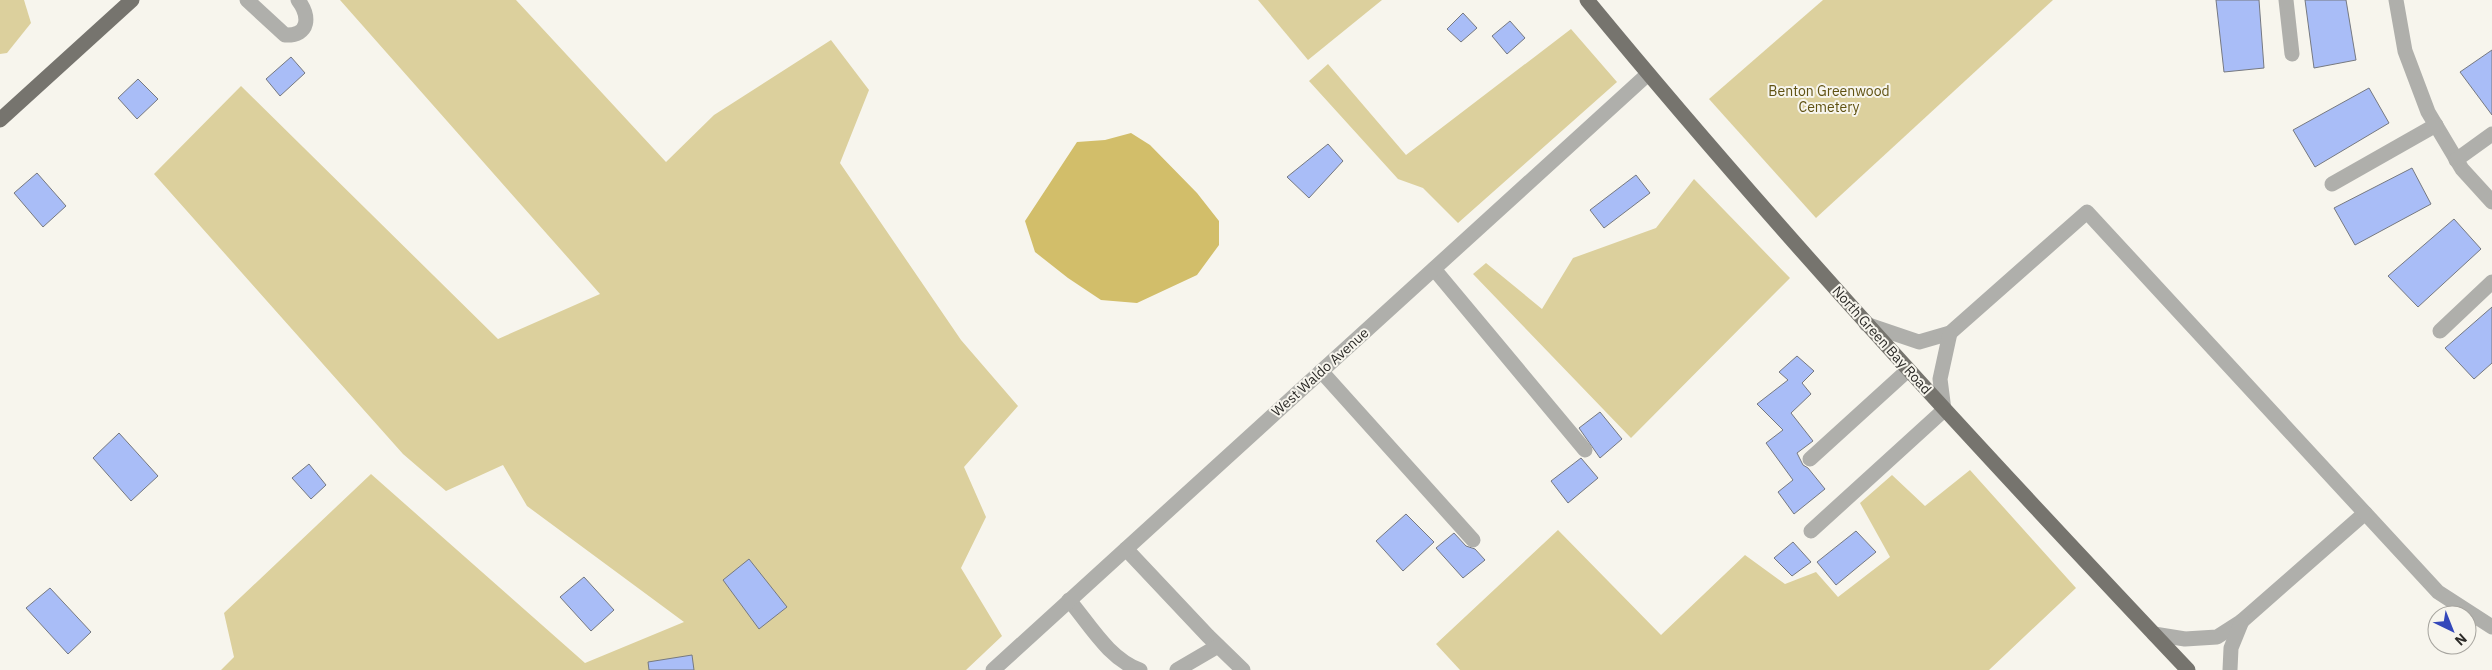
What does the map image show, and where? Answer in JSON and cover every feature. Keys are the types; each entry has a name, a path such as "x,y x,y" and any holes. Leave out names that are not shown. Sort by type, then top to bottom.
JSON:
{"main road":[{"path":"0,120 132,0"},
{"name":"North Green Bay Road","path":"1587,0 1648,74 1866,324 2187,669"}],"street":[{"path":"246,0 286,36 295,36 303,29 307,20 298,0"},
{"path":"2286,0 2292,54"},
{"path":"2396,0 2405,51 2428,112 2456,160 2492,202"},
{"name":"West Waldo Avenue","path":"993,670 1648,74"},
{"path":"2332,184 2436,125"},
{"path":"2456,160 2492,134"},
{"path":"1866,324 1919,342 1950,333 2087,212 2438,592 2492,627"},
{"path":"1434,269 1585,450"},
{"path":"2440,331 2492,282"},
{"path":"1811,531 1944,410 1940,380 1950,333"},
{"path":"1810,460 1908,370"},
{"path":"1321,371 1473,540"},
{"path":"2154,634 2185,639 2217,637 2242,621 2365,512"},
{"path":"1126,548 1243,670"},
{"path":"1069,600 1111,651 1126,665 1140,670"},
{"path":"2230,670 2231,648 2242,621"},
{"path":"1177,670 1218,646"}],"green space":[{"path":"0,0 24,0 31,23 7,53 0,54"},
{"path":"340,0 516,0 666,162 714,115 831,40 869,90 840,163 961,340 1018,406 964,467 986,517 961,568 1002,636 966,670 221,670 234,657 224,613 371,474 585,663 684,622 527,506 503,465 446,491 403,454 154,174 241,86 498,339 600,294"},
{"path":"1258,0 1382,0 1308,60"},
{"name":"Benton Greenwood Cemetery","path":"1823,0 2053,0 1816,218 1709,99"},
{"path":"1571,29 1617,82 1458,223 1423,188 1398,179 1309,81 1328,64 1406,155"},
{"path":"1694,179 1790,278 1631,438 1473,274 1486,263 1542,309 1573,258 1656,228"},
{"path":"1970,470 2076,588 1989,670 1460,670 1436,644 1558,530 1661,635 1745,555 1785,584 1816,572 1838,597 1890,557 1860,503 1892,475 1925,506"}],"shaded area":[{"path":"1131,133 1150,145 1197,193 1219,221 1219,245 1197,275 1137,303 1101,300 1068,278 1035,252 1025,221 1077,142 1105,140"}],"building":[{"path":"2216,0 2259,0 2264,68 2224,72"},
{"path":"2305,0 2346,0 2356,60 2314,68"},
{"path":"1463,13 1477,28 1461,42 1447,29"},
{"path":"1510,21 1525,38 1507,54 1492,36"},
{"path":"2492,50 2492,115 2460,72"},
{"path":"291,57 305,73 280,96 266,79"},
{"path":"138,79 158,99 137,119 118,98"},
{"path":"2369,88 2389,123 2315,167 2293,130"},
{"path":"1328,144 1343,161 1309,198 1287,177"},
{"path":"2412,168 2431,204 2355,245 2334,208"},
{"path":"37,173 66,206 43,227 14,193"},
{"path":"1636,175 1650,193 1604,228 1590,210"},
{"path":"2454,219 2481,249 2418,307 2388,276"},
{"path":"2492,307 2492,363 2474,379 2445,348"},
{"path":"1797,356 1814,371 1802,383 1811,394 1791,413 1813,441 1797,453 1803,465 1808,468 1825,489 1794,514 1778,492 1793,480 1766,443 1783,430 1757,404 1788,380 1779,372"},
{"path":"1600,412 1622,439 1600,458 1579,428"},
{"path":"119,433 158,476 131,501 93,458"},
{"path":"1581,458 1598,478 1568,503 1551,481"},
{"path":"309,464 326,485 311,499 292,478"},
{"path":"1406,514 1434,542 1403,571 1376,541"},
{"path":"1856,531 1876,552 1836,585 1817,562"},
{"path":"1454,533 1466,546 1475,549 1485,560 1463,578 1436,548"},
{"path":"1793,542 1811,562 1792,576 1774,558"},
{"path":"749,559 787,607 759,629 723,580"},
{"path":"584,577 614,610 591,631 560,597"},
{"path":"50,588 91,632 68,654 26,608"},
{"path":"692,655 694,670 649,670 648,662"}]}
